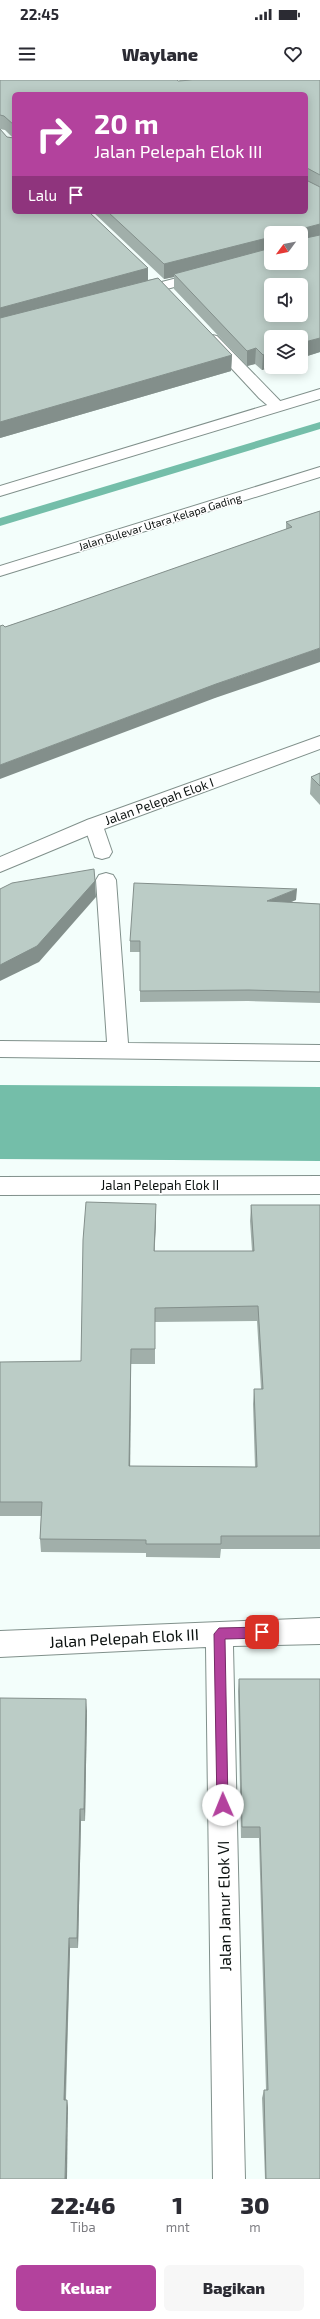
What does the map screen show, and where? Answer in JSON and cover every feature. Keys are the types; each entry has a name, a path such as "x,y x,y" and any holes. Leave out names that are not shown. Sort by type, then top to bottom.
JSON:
{"street":[{"path":"123,296 220,270"},
{"path":"150,275 172,297"},
{"path":"204,332 264,395 278,407"},
{"path":"0,491 320,394"},
{"name":"Jalan Bulevar Utara Kelapa Gading","path":"0,571 320,472"},
{"name":"Jalan Pelepah Elok I","path":"0,865 94,826 320,742"},
{"path":"94,826 102,852"},
{"path":"106,880 118,1050"},
{"path":"0,1049 320,1053"},
{"name":"Jalan Pelepah Elok II","path":"0,1186 320,1185"},
{"name":"Jalan Pelepah Elok III","path":"0,1644 320,1631"},
{"name":"Jalan Janur Elok VI","path":"219,1634 230,2179"}],"building":[{"path":"0,80 320,80 320,175 308,169 308,92 12,92 12,123 4,116 0,115"},
{"path":"0,129 7,137 12,138 12,214 91,214 148,268 0,308"},
{"path":"308,181 320,187 320,224 308,227 264,226 264,239 164,264 110,214 308,214"},
{"path":"320,235 320,338 308,341 308,330 264,330 264,355 256,348 247,351 174,274 264,250 264,270 308,270 308,238"},
{"path":"158,278 232,355 0,422 0,318"},
{"path":"320,511 320,648 216,684 0,765 0,626 3,625 5,627 292,527 286,522"},
{"path":"320,773 320,786 311,777"},
{"path":"94,869 95,881 37,946 0,965 0,889 12,883"},
{"path":"134,883 297,889 267,901 320,904 320,992 249,990 140,991 140,941 130,941"},
{"path":"86,1202 156,1204 154,1251 254,1251 251,1205 320,1205 320,1536 221,1536 221,1544 146,1544 146,1540 40,1539 42,1502 0,1502 0,1362 81,1361 83,1240","holes":["258,1306 263,1389 254,1389 257,1467 129,1466 131,1349 155,1349 155,1308"]},
{"path":"239,1679 320,1679 320,2179 266,2179 264,2090 268,2090 260,1827 242,1827"},
{"path":"0,1698 86,1699 84,1809 80,1809 77,1938 69,1938 64,2100 67,2100 65,2179 0,2179"}],"waterway":[{"path":"0,522 320,425"},
{"path":"0,1122 320,1124"}],"route":[{"path":"223,1805 219,1634 262,1632"}]}
